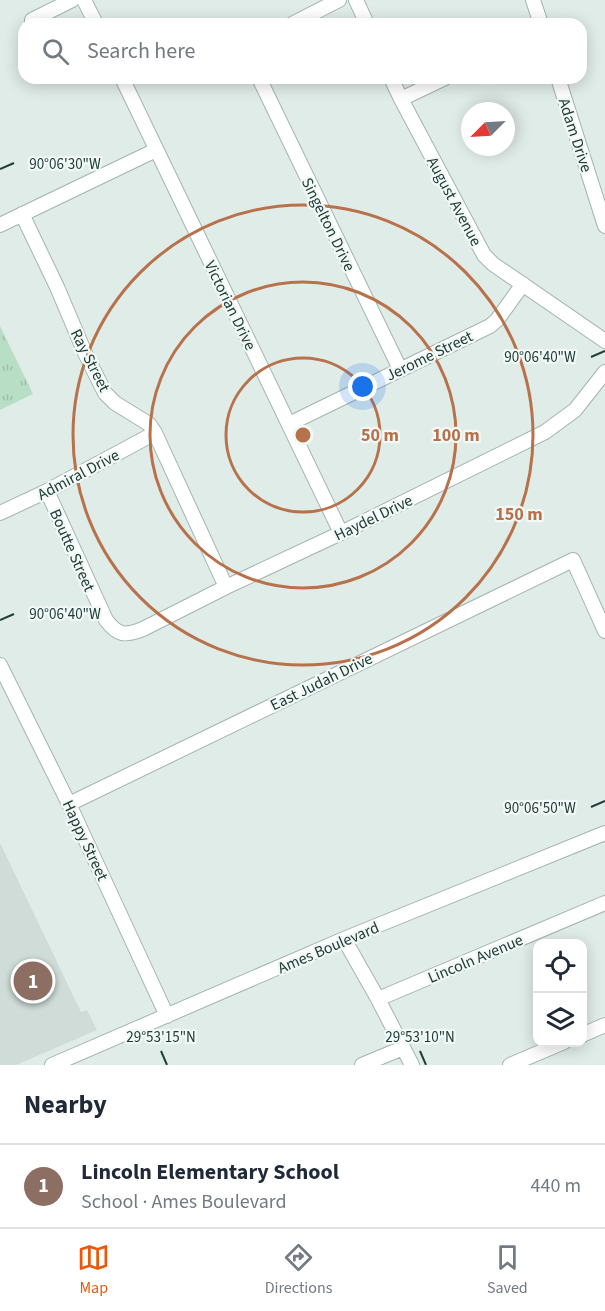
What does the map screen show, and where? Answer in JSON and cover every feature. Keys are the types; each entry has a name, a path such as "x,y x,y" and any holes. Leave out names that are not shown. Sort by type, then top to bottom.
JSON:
{"street":[{"path":"36,18 72,0"},
{"path":"84,0 93,18"},
{"path":"304,18 339,0"},
{"path":"356,0 364,18"},
{"path":"533,0 539,18"},
{"name":"Victorian Drive","path":"125,84 341,533"},
{"name":"Singelton Drive","path":"262,84 400,369"},
{"name":"August Avenue","path":"394,84 484,255 492,264 605,341"},
{"path":"401,99 432,84"},
{"name":"Adam Drive","path":"560,84 604,221"},
{"path":"0,225 156,150"},
{"name":"Ray Street","path":"22,214 105,393 115,404 149,424 155,433 226,587"},
{"name":"Jerome Street","path":"289,424 490,326 523,284"},
{"name":"Haydel Drive","path":"123,634 143,629 545,432 575,410 605,372"},
{"name":"Admiral Drive","path":"0,513 47,491 155,433"},
{"name":"Boutte Street","path":"47,491 106,620 114,631 123,634"},
{"name":"East Judah Drive","path":"69,804 573,560 605,631"},
{"name":"Happy Street","path":"0,665 69,804 167,1016"},
{"name":"Ames Boulevard","path":"52,1065 344,939 605,833"},
{"name":"Lincoln Avenue","path":"378,999 605,903"},
{"path":"344,939 378,999 411,1065"},
{"path":"587,1033 605,1025"},
{"path":"510,1065 552,1047"},
{"path":"362,1065 403,1048"}],"shaded area":[{"path":"0,843 81,1012 87,1010 97,1030 16,1065 0,1065"}],"green space":[{"path":"0,326 33,394 0,410"}],"place":[{"name":"Lincoln Elementary School","path":"33,981"}]}
